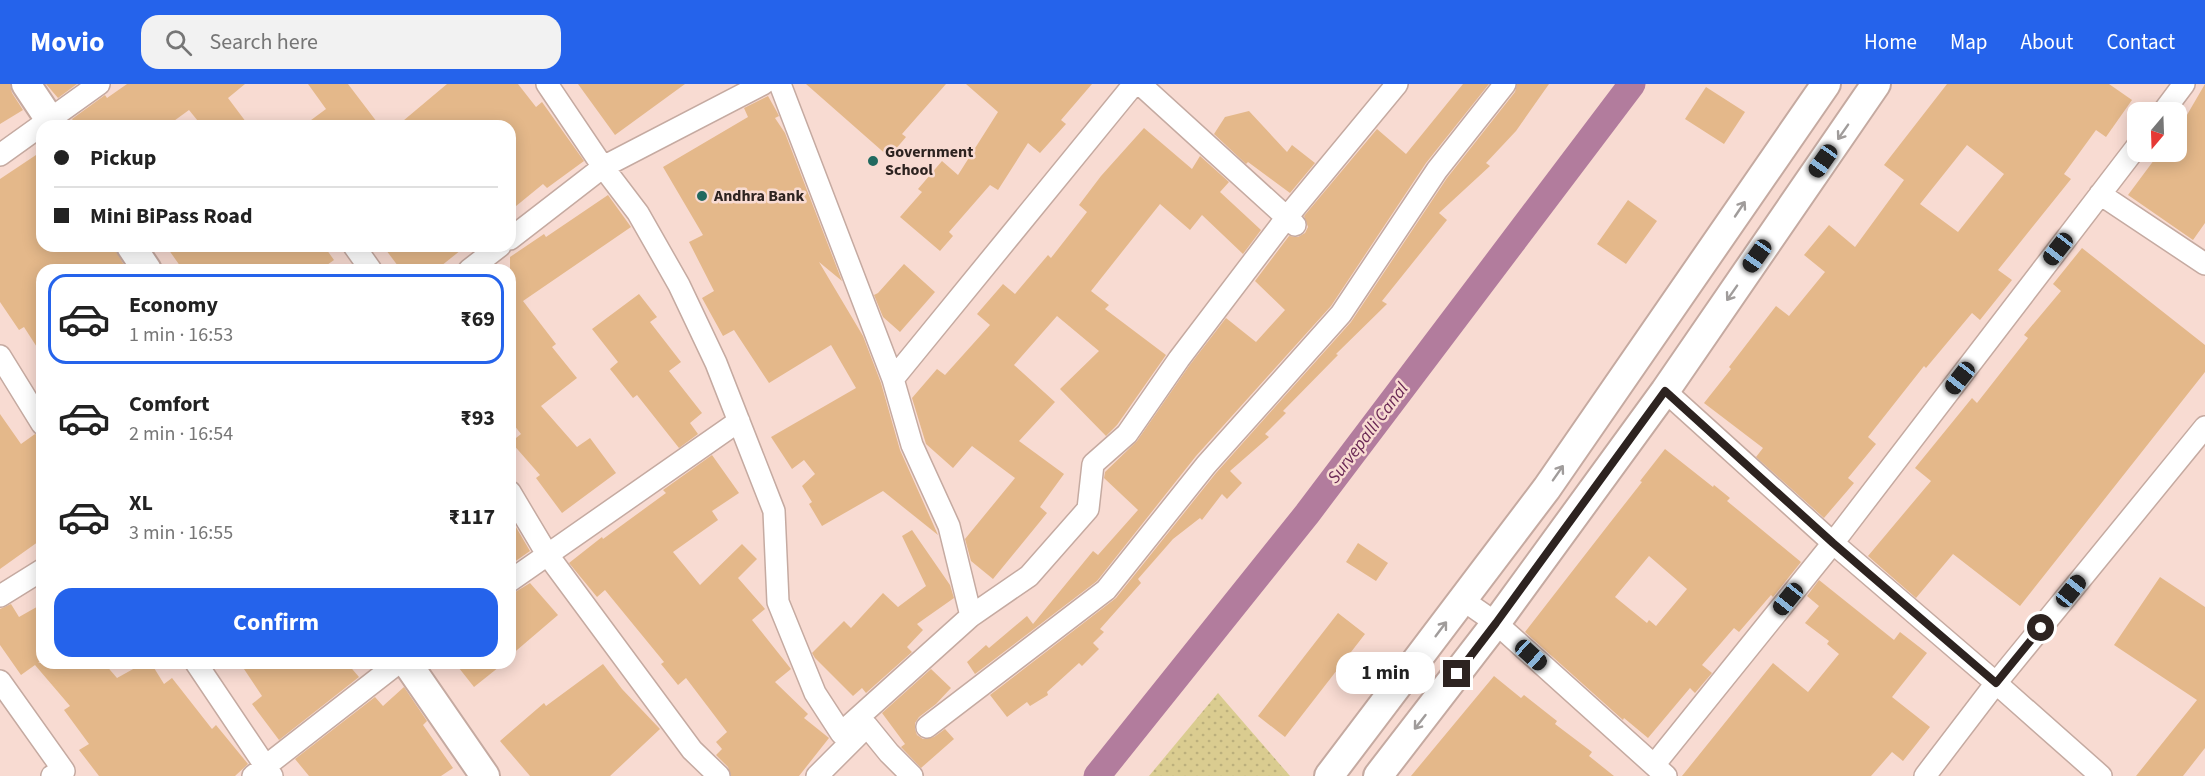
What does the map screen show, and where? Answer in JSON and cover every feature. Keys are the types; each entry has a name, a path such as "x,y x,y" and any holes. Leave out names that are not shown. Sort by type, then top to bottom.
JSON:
{"main road":[{"path":"26,84 51,120"},
{"path":"1329,776 1547,488 1826,84"},
{"path":"1378,776 1496,623 1665,391 1876,84"},
{"path":"411,669 485,776"}],"street":[{"path":"54,120 99,84"},
{"path":"547,84 603,167 638,213 679,285 716,363 774,511 778,602 815,693 841,733"},
{"path":"516,233 603,167 763,84"},
{"path":"780,84 893,379 912,445 949,526 971,616"},
{"path":"893,379 1134,84"},
{"path":"1140,84 1291,221"},
{"path":"841,733 971,616 1029,576 1088,509 1093,464 1127,434 1179,359 1291,221 1397,84"},
{"path":"927,727 1106,590 1206,465 1341,314 1437,170 1504,84"},
{"path":"2170,102 2184,84"},
{"path":"0,155 36,132"},
{"path":"1463,600 1496,623 1660,770 2127,159"},
{"path":"2100,194 2205,264"},
{"path":"477,264 492,252"},
{"path":"0,356 36,414"},
{"path":"1665,391 1833,543 2101,776"},
{"path":"516,577 739,421"},
{"path":"1925,776 1996,683 2205,427"},
{"path":"516,502 547,554 692,750 719,776"},
{"path":"0,596 36,574"},
{"path":"200,669 264,773 391,669"},
{"path":"0,681 61,774"},
{"path":"841,733 867,726"},
{"path":"818,776 867,726"},
{"path":"867,726 912,776"}],"shaded area":[{"path":"1218,693 1290,776 1149,776"}],"building":[{"path":"0,84 10,84 12,93 23,110 0,124"},
{"path":"46,84 77,84 58,98"},
{"path":"127,84 245,84 228,98 244,120 197,120 189,110 175,120 72,119 105,95 107,98"},
{"path":"308,84 348,84 375,120 311,120 326,109"},
{"path":"447,84 518,84 536,107 542,102 584,161 547,188 543,184 516,206 516,120 404,120"},
{"path":"578,84 685,84 615,135"},
{"path":"806,84 946,84 902,134 906,137 889,157"},
{"path":"966,84 1092,84 1061,120 1066,124 1040,153 1028,143 998,190 990,185 949,232 953,236 940,251 900,217 922,192 918,189 942,161 958,175 998,112"},
{"path":"1463,84 1489,84 1426,163 1331,306 1196,456 1097,581 975,674 967,662 986,645 989,648 1027,616 1033,624 1093,551 1098,555 1138,510 1104,478 1105,472 1137,441 1189,366 1226,318 1256,342 1285,310 1255,281 1289,236 1298,237 1305,233 1308,227 1304,216 1377,129 1406,154"},
{"path":"1517,84 1549,84 1516,131 1486,163 1490,166 1439,213 1447,220 1382,301 1387,304 1283,411 1286,413 1265,434 1269,437 1230,471 1242,483 1227,499 1222,494 1202,520 1200,518 1173,539 1138,579 1141,583 1100,629 1104,632 1093,643 1099,649 1082,666 1079,663 1047,692 1048,695 1030,706 1027,702 1007,717 990,695 1116,598 1216,473 1351,322 1447,178 1515,92"},
{"path":"1947,84 2109,84 2132,100 2127,102 2127,107 2106,137 2096,130 2064,174 2071,179 1998,270 2012,280 1980,320 1972,313 1926,368 1924,366 1868,437 1876,444 1848,478 1854,483 1824,518 1756,457 1763,448 1704,403 1776,306 1789,316 1825,272 1804,255 1829,225 1855,247 1904,180 1884,165","holes":["1967,145 2004,174 1958,232 1920,204"]},
{"path":"2205,84 2205,223 2193,240 2128,195 2153,162 2187,162 2187,115"},
{"path":"1706,87 1745,112 1724,144 1685,119"},
{"path":"768,96 779,116 775,118 785,133 842,281 819,262 863,336 881,383 900,450 938,535 883,491 822,526 802,486 815,474 804,460 792,469 771,437 856,388 831,345 769,383 734,330 723,336 702,298 714,291 689,242 703,235 663,167 748,117 744,108"},
{"path":"1249,111 1287,152 1292,145 1315,163 1290,193 1248,162 1246,164 1214,134 1225,117"},
{"path":"1144,128 1192,169 1200,156 1229,182 1220,192 1261,230 1243,254 1202,215 1190,230 1160,204 1091,291 1109,305 1105,309 1166,355 1117,425 1106,436 1060,389 1099,351 1057,316 1014,365 1055,402 1019,441 1064,474 1040,507 1047,513 993,579 971,561 965,539 1015,478 972,446 953,468 926,444 912,398 937,369 945,375 990,325 977,314 1003,284 1015,294 1048,255 1051,258 1087,212 1079,205 1101,176"},
{"path":"36,155 36,252 116,252 124,264 36,264 36,346 24,327 19,330 0,302 0,179"},
{"path":"608,195 631,227 523,301 556,344 552,347 577,378 541,406 577,447 590,438 616,473 562,513 536,478 540,475 516,448 516,438 521,434 516,428 516,264 510,264 510,257 544,234 546,237"},
{"path":"1628,200 1657,221 1626,264 1597,244"},
{"path":"2082,248 2205,345 2205,372 2020,606 1953,554 1916,598 1868,556 1931,481 1915,468 1972,398 1977,403 2028,338 2024,335 2061,291 2053,284"},
{"path":"170,252 328,252 334,260 328,264 179,264"},
{"path":"388,252 458,252 444,264 396,264"},
{"path":"904,264 935,292 900,332 883,317 874,295"},
{"path":"639,294 657,317 650,322 681,362 669,371 702,413 690,423 698,434 679,448 637,395 633,398 610,369 618,362 592,329"},
{"path":"0,414 21,444 36,434 36,543 0,569"},
{"path":"1665,449 1730,498 1727,501 1801,562 1773,597 1771,595 1739,632 1734,628 1702,665 1712,673 1695,693 1690,688 1648,738 1624,718 1623,720 1525,632 1642,482 1640,481","holes":["1649,556 1687,589 1656,626 1649,620 1647,623 1615,597"]},
{"path":"712,455 739,493 712,511 718,520 673,552 700,585 742,544 757,559 738,578 765,609 752,620 791,669 775,682 808,714 804,718 829,738 799,776 731,776 728,767 716,755 722,749 716,742 727,732 686,678 678,685 661,664 664,662 605,590 597,597 569,563 666,493 663,490"},
{"path":"516,527 530,551 516,561"},
{"path":"912,530 950,585 954,598 917,624 923,630 907,647 912,652 866,693 862,688 853,696 812,653 844,621 851,628 883,593 898,607 926,586 902,536"},
{"path":"1358,543 1388,563 1376,581 1346,562"},
{"path":"2160,577 2205,607 2205,748 2183,776 2136,776 2197,700 2114,645"},
{"path":"1819,580 1894,640 1900,632 1927,653 1892,697 1930,727 1903,761 1892,752 1871,776 1682,776 1773,663 1808,692 1839,654 1827,644 1829,641 1805,623 1819,606 1807,596"},
{"path":"530,583 558,615 516,651 516,591"},
{"path":"11,604 19,617 36,607 36,666 21,675 0,645 0,609"},
{"path":"1338,613 1365,634 1285,737 1258,716"},
{"path":"603,664 622,689 660,729 610,776 530,776 500,741 544,703 546,706"},
{"path":"38,669 109,669 117,678 133,669 155,669 164,684 172,678 212,729 216,725 248,764 235,776 99,776 79,750 89,744 64,710 70,706"},
{"path":"244,669 352,669 359,677 279,740 252,704 262,696"},
{"path":"460,669 496,669 474,687"},
{"path":"931,669 951,688 919,717 915,723 915,729 917,735 923,739 934,737 945,729 954,739 921,768 901,747 905,744 882,713"},
{"path":"1494,676 1521,698 1524,695 1557,721 1555,724 1592,752 1589,756 1614,776 1411,776"},
{"path":"404,687 427,721 423,725 453,768 441,776 309,776 295,759 375,697 383,706"}],"waterway":[{"name":"Survepalli Canal","path":"1097,776 1307,514 1632,84"}],"place":[{"name":"Government School","path":"873,161"},
{"name":"Andhra Bank","path":"702,196"}],"route":[{"path":"1457,674 1665,391 1833,543 1996,683 2041,628"}]}
